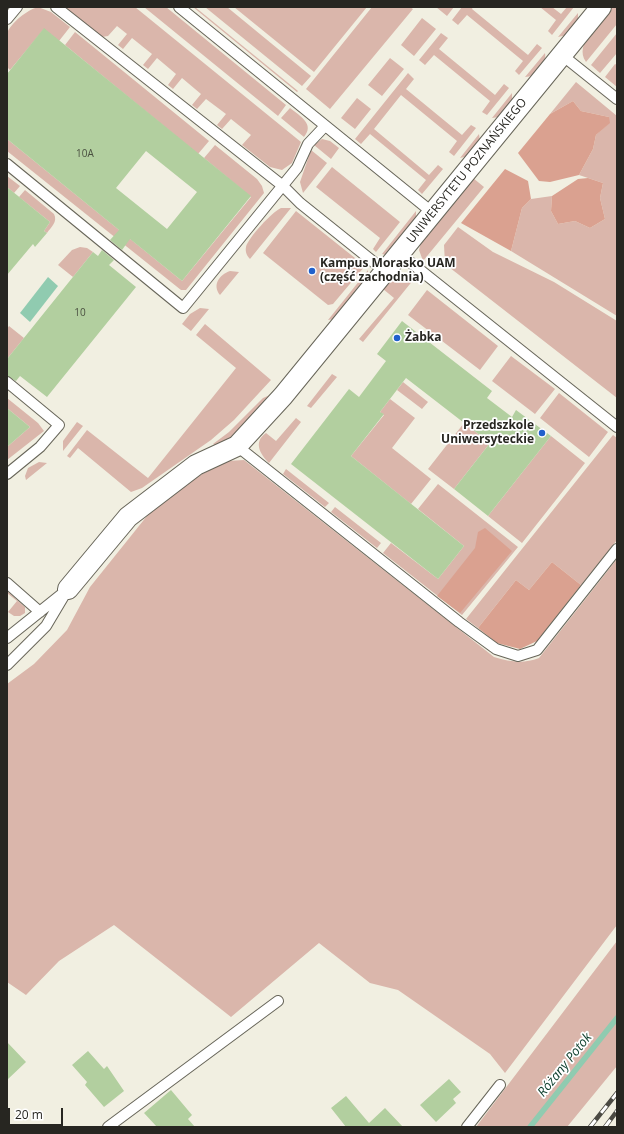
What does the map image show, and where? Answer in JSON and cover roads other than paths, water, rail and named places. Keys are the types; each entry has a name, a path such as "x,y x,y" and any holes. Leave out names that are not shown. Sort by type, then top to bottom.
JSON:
{"street":[{"name":"UNIWERSYTETU POZNAŃSKIEGO","path":"68,589 128,517 196,465 237,446 283,396 386,272 601,7"}],"lane":[{"path":"7,19 17,7"},
{"path":"56,7 283,186 300,203 386,272"},
{"path":"179,7 433,213"},
{"path":"562,55 617,99"},
{"path":"7,164 183,308 283,186 297,168 308,144 325,126"},
{"path":"400,254 617,427"},
{"path":"7,382 59,425 40,447 7,474"},
{"path":"237,446 483,640 496,649 518,656 537,650 617,549"},
{"path":"7,583 40,612"},
{"path":"7,638 68,589"},
{"path":"7,664 46,626 68,589"},
{"path":"108,1127 278,1001"},
{"path":"468,1127 500,1085"}],"waterway":[{"name":"Różany Potok","path":"530,1127 617,1018"}],"railway":[{"path":"590,1127 617,1093"},
{"path":"605,1127 617,1111"}],"place":[{"name":"Kampus Morasko UAM (część zachodnia)","path":"312,271"},
{"name":"Żabka","path":"397,338"},
{"name":"Przedszkole Uniwersyteckie","path":"542,433"}]}
